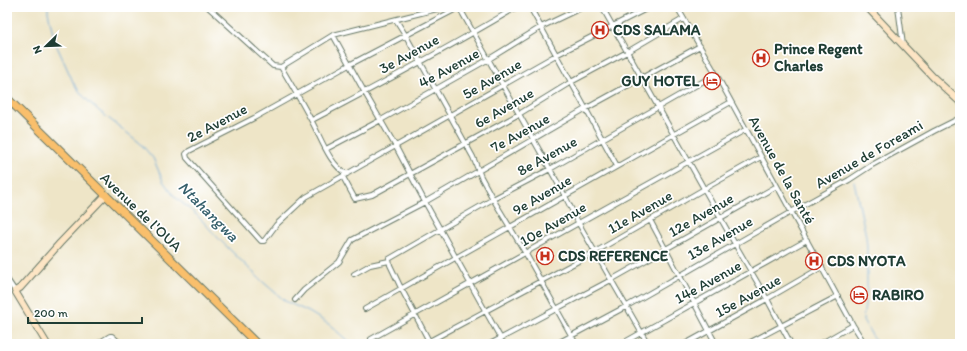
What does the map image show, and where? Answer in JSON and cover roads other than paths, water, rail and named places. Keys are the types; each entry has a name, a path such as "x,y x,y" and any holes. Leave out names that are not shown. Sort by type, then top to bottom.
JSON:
{"main road":[{"name":"Avenue de l'OUA","path":"7,98 257,344"}],"street":[{"path":"208,7 273,66 281,67 333,35 445,7"},
{"path":"460,7 579,224 648,344"},
{"name":"2e Avenue","path":"345,176 306,197 276,225 266,240 261,241 187,158 186,154 349,65 460,7"},
{"name":"3e Avenue","path":"312,120 365,93 517,7"},
{"path":"530,7 617,166"},
{"name":"4e Avenue","path":"326,149 489,59 541,27 582,7"},
{"path":"602,7 791,344"},
{"name":"5e Avenue","path":"345,176 556,55 614,27 650,7"},
{"name":"Avenue de la Santé","path":"677,7 716,74 745,130 865,344"},
{"path":"867,7 960,102"},
{"path":"898,7 903,45"},
{"name":"6e Avenue","path":"345,176 354,198 356,199 372,195 466,144 571,82 627,52 683,19"},
{"path":"396,20 466,144 493,199 526,254 576,344"},
{"path":"333,35 501,338"},
{"name":"7e Avenue","path":"295,300 309,286 338,262 352,240 425,202 586,109 700,46"},
{"path":"281,67 312,120 334,163 345,176"},
{"name":"8e Avenue","path":"354,274 370,265 390,259 440,229 550,169 716,74"},
{"name":"9e Avenue","path":"365,308 731,102"},
{"name":"Avenue de Foreami","path":"791,212 850,180 872,165 960,118"},
{"name":"10e Avenue","path":"372,339 745,130"},
{"name":"11e Avenue","path":"424,344 595,252 761,158"},
{"name":"12e Avenue","path":"490,344 611,280 777,186"},
{"path":"15,291 20,288 68,234 106,196"},
{"name":"13e Avenue","path":"556,344 627,306 791,212"},
{"path":"650,220 716,344"},
{"name":"14e Avenue","path":"621,344 807,240"},
{"path":"390,259 401,288 430,341"},
{"name":"15e Avenue","path":"685,344 822,267"},
{"path":"7,279 47,344"},
{"path":"747,344 838,296"},
{"path":"820,344 853,325"},
{"path":"97,344 110,336 121,344"}],"waterway":[{"name":"Ntahangwa","path":"48,7 55,42 74,84 83,96 98,110 140,143 153,158 163,181 174,196 198,216 263,282 285,301 309,312 330,325 351,344"},
{"path":"854,181 867,247 867,288 863,320 877,344"}],"place":[{"name":"CDS SALAMA","path":"600,30"},
{"name":"Prince Regent Charles","path":"761,58"},
{"name":"GUY HOTEL","path":"712,81"},
{"name":"CDS REFERENCE","path":"545,256"},
{"name":"CDS NYOTA","path":"814,261"},
{"name":"RABIRO","path":"859,295"}]}
